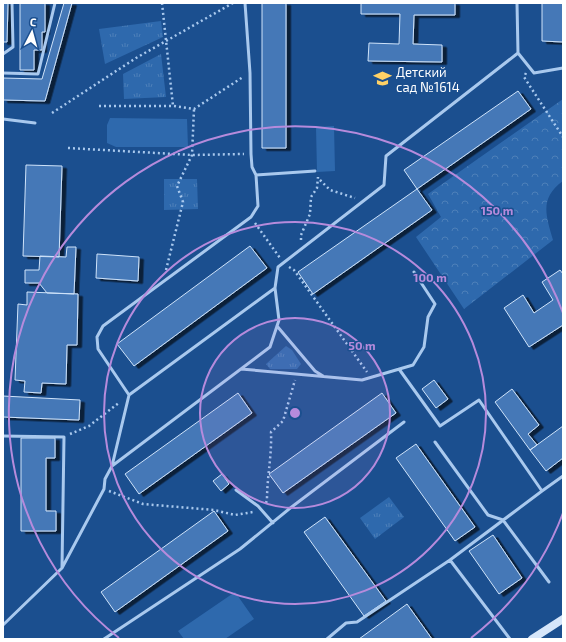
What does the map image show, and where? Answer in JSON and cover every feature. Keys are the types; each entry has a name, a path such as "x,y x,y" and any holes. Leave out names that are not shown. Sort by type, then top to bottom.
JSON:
{"main road":[{"path":"532,639 563,619"}],"lane":[{"path":"3,54 13,47 12,3"},
{"path":"3,73 38,74 56,3"},
{"path":"129,395 98,350 97,337 103,326 251,217 258,206 256,175 252,166 250,154 250,73 245,3"},
{"path":"517,3 518,53 534,73 563,68"},
{"path":"112,466 270,347 279,320 275,288 278,267 384,185 386,156 518,53"},
{"path":"3,119 35,123"},
{"path":"256,175 315,171"},
{"path":"241,369 362,380 413,365 424,347 428,317 435,304 414,272"},
{"path":"3,625 62,568 104,489 105,479 112,466 129,395 275,288"},
{"path":"277,326 315,371 325,376"},
{"path":"399,369 440,426 479,400 542,491"},
{"path":"104,639 240,549 404,422"},
{"path":"3,436 64,437 62,568"},
{"path":"435,442 488,515 504,520 548,582"},
{"path":"327,639 346,623 357,622 450,560 563,476"},
{"path":"236,490 262,510 273,523"},
{"path":"450,560 510,639"}],"path":[{"path":"162,3 168,40 174,106"},
{"path":"52,113 136,58 232,3"},
{"path":"529,67 524,78 563,137"},
{"path":"99,106 174,106 194,109 250,73"},
{"path":"163,282 183,202 177,186 192,155 194,109"},
{"path":"68,148 192,155 250,154"},
{"path":"315,171 319,179 330,190 363,201"},
{"path":"302,248 300,235 310,214 311,197 317,188 319,179"},
{"path":"251,217 283,263 294,270 371,377"},
{"path":"104,489 144,504 214,510 235,515 262,510 267,500 271,432 284,421 297,374"},
{"path":"64,437 89,426 129,395"}],"green space":[{"path":"161,21 163,37 105,64 99,29"},
{"path":"161,54 166,97 124,99 123,74"},
{"path":"563,99 563,181 555,187 550,194 546,208 548,223 553,240 464,309 416,237 441,217 428,194"},
{"path":"110,118 187,119 188,147 116,147 107,143 107,125"},
{"path":"334,126 335,171 317,172 316,127"},
{"path":"164,179 197,179 198,209 164,210"},
{"path":"286,346 292,350 301,364 297,369 270,369 266,364"},
{"path":"389,497 404,517 375,539 360,518"},
{"path":"235,592 254,619 225,639 184,639 178,631"}],"building":[{"path":"3,3 8,3 7,42 3,42"},
{"path":"20,3 45,3 45,32 42,32 42,50 34,50 34,70 20,70"},
{"path":"64,3 72,3 45,101 3,100 3,78 42,79"},
{"path":"262,3 286,3 286,148 262,148"},
{"path":"361,3 455,3 455,15 414,15 413,44 442,45 442,62 368,61 369,43 399,44 400,14 361,14"},
{"path":"542,3 563,3 563,42 542,41"},
{"path":"518,91 531,109 417,189 404,170"},
{"path":"26,165 62,166 59,257 23,256"},
{"path":"417,189 432,210 313,294 298,272"},
{"path":"250,246 267,268 134,366 117,344"},
{"path":"67,247 76,247 74,294 47,293 39,283 25,283 25,270 39,270 40,256 66,257"},
{"path":"97,254 139,257 138,281 96,278"},
{"path":"560,270 563,274 563,325 529,347 504,308 523,295 534,313 553,300 542,282"},
{"path":"27,292 78,294 77,345 67,345 66,384 42,383 41,393 24,392 25,381 15,380 18,304 27,305"},
{"path":"434,380 448,399 436,408 422,389"},
{"path":"512,389 539,425 528,434 537,445 530,450 495,402"},
{"path":"238,393 252,413 139,494 125,474"},
{"path":"382,393 396,413 283,493 269,474"},
{"path":"3,396 80,400 79,420 3,417"},
{"path":"563,426 563,458 546,471 530,450"},
{"path":"21,438 55,438 55,458 46,458 46,511 56,511 56,531 21,531"},
{"path":"416,444 475,527 455,541 396,458"},
{"path":"222,474 229,484 221,491 213,481"},
{"path":"214,511 228,531 115,612 101,592"},
{"path":"325,517 386,601 364,616 304,532"},
{"path":"493,535 522,578 499,594 469,551"},
{"path":"407,604 432,639 359,639"}],"place":[{"name":"Детский сад №1614","path":"383,79"}]}
